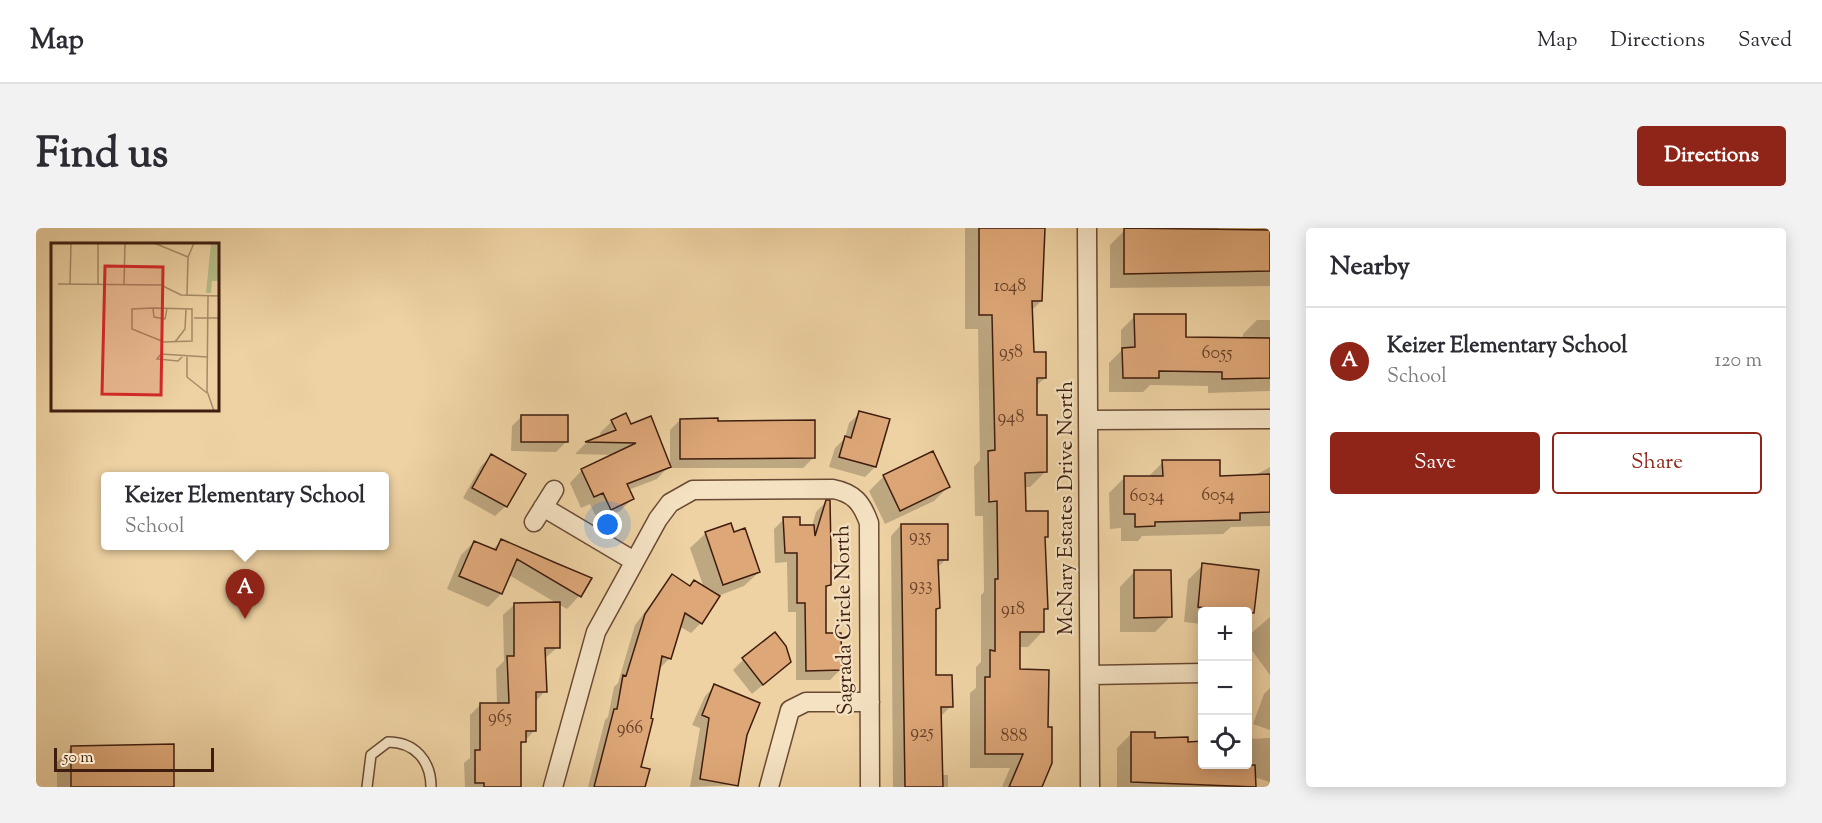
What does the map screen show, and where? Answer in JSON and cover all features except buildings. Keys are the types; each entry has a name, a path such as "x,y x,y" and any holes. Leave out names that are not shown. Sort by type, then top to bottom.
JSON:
{"street":[{"name":"McNary Estates Drive North","path":"1087,228 1090,787"},
{"path":"1089,420 1270,419"},
{"name":"Sagrada Circle North","path":"554,787 596,633 634,561 670,503 693,490 833,489 847,492 856,498 864,508 869,523 870,787"},
{"path":"554,490 538,515 634,561"},
{"path":"1090,675 1198,673"},
{"path":"769,787 790,710 806,702 870,702"}],"lane":[{"path":"367,787 371,754 388,742 406,745 422,756 429,770 431,787"}],"place":[{"name":"Keizer Elementary School","path":"245,619"}]}
